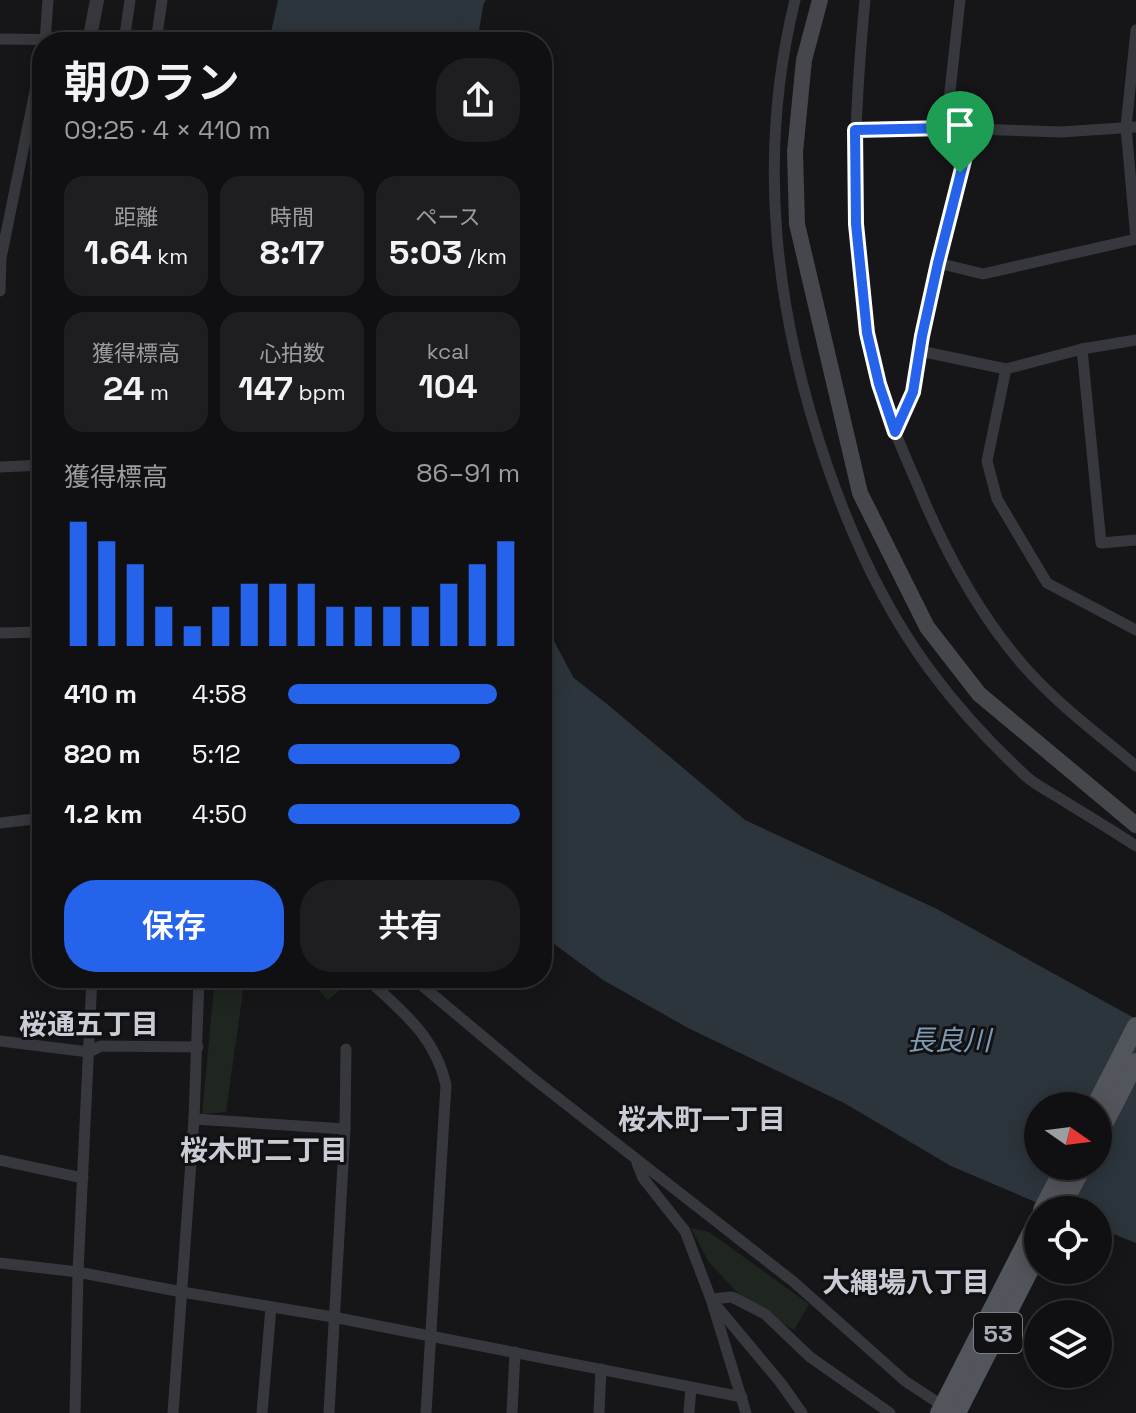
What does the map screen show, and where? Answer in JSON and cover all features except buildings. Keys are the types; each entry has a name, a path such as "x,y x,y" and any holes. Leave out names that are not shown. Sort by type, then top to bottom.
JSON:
{"main road":[{"path":"820,0 804,60 795,152 797,224 860,493 927,627 979,694 1136,825"},
{"path":"1102,1092 1136,1026"},
{"path":"1112,1109 1136,1062"},
{"name":"53","path":"939,1413 1024,1246"},
{"name":"53","path":"955,1413 1024,1281"}],"street":[{"path":"46,32 48,0"},
{"path":"92,32 97,0"},
{"path":"125,32 130,0"},
{"path":"157,32 162,0"},
{"path":"795,0 780,72 775,117 777,252 801,382 831,478 856,542 881,592 922,659 986,737 1031,780 1136,846"},
{"path":"865,0 855,130 856,224 867,333 895,432 938,531 992,627 1025,667 1074,714 1136,766"},
{"path":"946,128 960,0"},
{"path":"938,263 983,274 1136,239 1131,127 1136,30"},
{"path":"0,39 32,40"},
{"path":"0,291 1,258 32,106"},
{"path":"855,130 946,128 1061,132 1131,127"},
{"path":"895,432 913,392 938,263 972,129"},
{"path":"920,351 1006,369 1082,349 1136,340"},
{"path":"1082,349 1101,543 1136,540"},
{"path":"1006,369 987,461 997,499 1047,583 1136,630"},
{"path":"0,467 32,465"},
{"path":"0,633 32,632"},
{"path":"0,823 32,819"},
{"path":"75,1413 78,1272 92,988"},
{"path":"173,1413 194,1119 199,988"},
{"path":"376,988 424,1034 441,1064 446,1085 426,1413"},
{"path":"425,988 530,1076 795,1283 905,1381 955,1413"},
{"path":"0,1041 89,1052 101,1046 198,1047"},
{"path":"329,1413 345,1129 346,1049"},
{"path":"194,1119 345,1129"},
{"path":"0,1160 83,1178"},
{"path":"636,1160 643,1178 684,1228 711,1299 746,1413"},
{"path":"0,1263 78,1272 429,1334 742,1397"},
{"path":"711,1299 732,1297 765,1314 810,1357 890,1413"},
{"path":"711,1299 802,1413"},
{"path":"262,1413 271,1307"},
{"path":"512,1413 515,1352"},
{"path":"599,1413 601,1369"},
{"path":"689,1413 691,1387"}],"shaded area":[{"path":"214,988 243,988 226,1112 202,1114"},
{"path":"317,988 336,988 339,991 328,1000"},
{"path":"691,1228 709,1232 809,1304 794,1330 744,1300 708,1261"}],"water":[{"path":"278,0 486,0 467,32 271,32"},
{"name":"長良川","path":"552,661 745,820 937,909 1136,1019 1136,1243 1112,1234 1112,1196 1024,1197 951,1166 844,1103 688,1028 603,980 552,942"}],"waterway":[{"name":"長良川","path":"468,32 473,0"},
{"name":"長良川","path":"552,661 565,685"}],"district":[{"name":"桜通五丁目","path":"89,1024"},
{"name":"桜木町一丁目","path":"702,1119"},
{"name":"桜木町二丁目","path":"264,1150"},
{"name":"大縄場八丁目","path":"906,1282"}],"route":[{"path":"972,129 960,173 922,336 913,392 895,432 867,333 856,224 855,130 972,129"}]}
